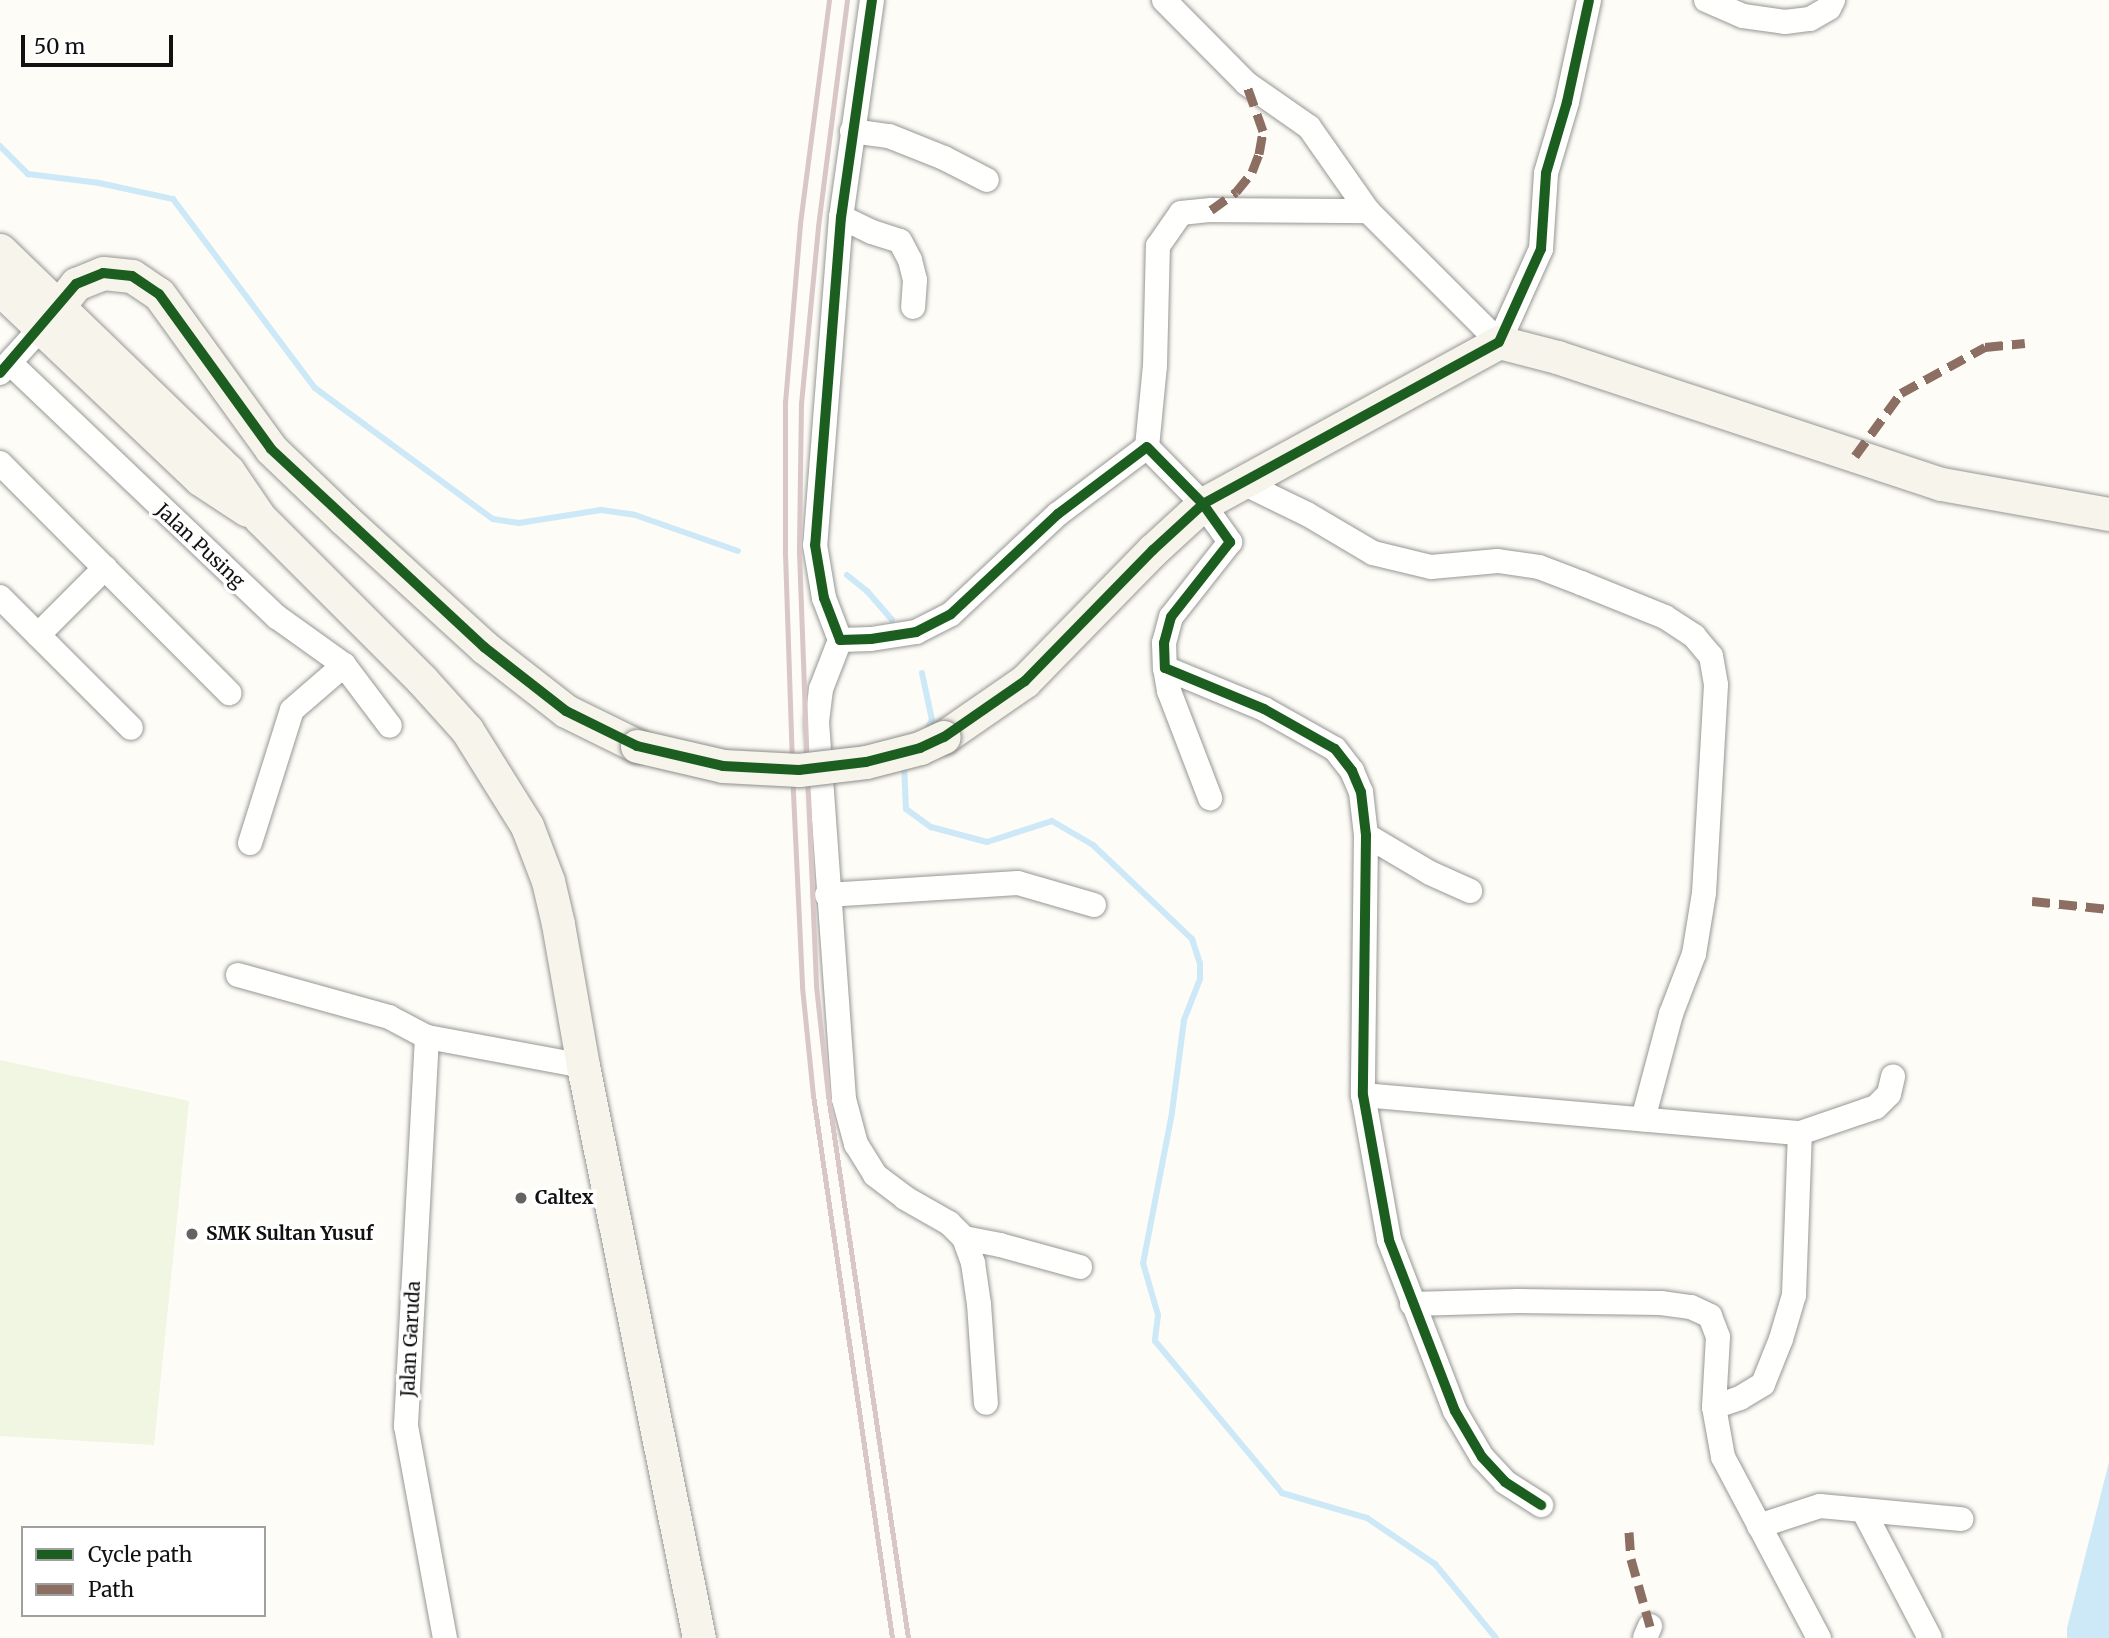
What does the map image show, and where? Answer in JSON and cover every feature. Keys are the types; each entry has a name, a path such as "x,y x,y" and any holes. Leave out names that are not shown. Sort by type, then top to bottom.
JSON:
{"street":[{"path":"872,0 841,217 815,545 824,598 839,640 821,689 817,722 827,895 844,1099 856,1144 874,1175 905,1198 949,1223 964,1238 973,1263 979,1304 986,1403"},
{"path":"1164,0 1246,83 1309,127 1368,211 1499,342 1557,357 1941,484 2109,514"},
{"path":"5,368 76,284 103,273 132,276 159,294 271,449 484,647 566,711 636,746 723,766 799,770 866,762 920,748 944,737 1025,681 1153,550 1203,504 1499,342 1541,249 1546,173 1567,102 1589,0"},
{"path":"1706,0 1743,16 1785,22 1810,19 1829,8 1833,0"},
{"path":"852,131 889,136 944,158 987,180"},
{"path":"839,640 871,639 916,632 951,614 1058,514 1147,447 1155,366 1158,246 1181,213 1211,209 1368,211"},
{"path":"841,217 872,232 900,241 910,260 915,280 913,307"},
{"path":"0,250 49,317 200,479 260,519 422,680 467,730 527,826 548,881 558,924 583,1066 699,1638"},
{"path":"0,289 49,317"},
{"name":"Jalan Pusing","path":"5,368 277,617 344,665 390,726"},
{"path":"1147,447 1203,504 1230,542 1171,617 1164,643 1169,691 1210,798"},
{"path":"0,463 229,693"},
{"path":"1241,482 1307,514 1373,553 1431,567 1498,561 1539,567 1665,617 1694,636 1711,656 1716,685 1704,894 1694,954 1671,1014 1643,1119"},
{"path":"38,635 105,568"},
{"path":"0,597 131,728"},
{"path":"250,843 292,710 344,665"},
{"path":"1165,668 1264,709 1335,749 1352,771 1361,792 1366,835 1363,1095 1389,1240 1455,1411 1482,1457 1505,1482 1541,1505"},
{"path":"1366,835 1430,873 1470,891"},
{"path":"827,895 1018,883 1094,905"},
{"path":"238,975 389,1017 428,1037 583,1066"},
{"name":"Jalan Garuda","path":"428,1037 406,1426 445,1638"},
{"path":"1363,1095 1800,1133 1876,1107 1889,1094 1893,1076"},
{"path":"1714,1407 1740,1398 1763,1384 1782,1339 1794,1295 1800,1133"},
{"path":"964,1238 1080,1268"},
{"path":"1412,1304 1518,1301 1661,1303 1691,1307 1710,1317 1718,1337 1714,1407 1723,1457 1819,1638"},
{"path":"1759,1527 1820,1506 1961,1519"},
{"path":"1863,1510 1930,1638"}],"green space":[{"path":"0,1060 189,1101 154,1445 0,1436"}],"water":[{"path":"2109,1462 2109,1638 2067,1638 2067,1628"}],"waterway":[{"path":"0,146 28,174 99,183 173,199 315,388 493,519 519,523 601,510 635,515 738,551"},
{"path":"847,575 867,591 892,620"},
{"path":"922,673 932,720 926,731"},
{"path":"904,764 906,809 931,827 987,842 1052,821 1093,845 1192,939 1200,963 1200,979 1184,1020 1172,1113 1143,1263 1158,1315 1155,1341 1282,1493 1367,1518 1435,1564 1496,1638"}],"railway":[{"path":"829,0 800,224 785,401 785,553 793,793 802,987 813,1095 892,1638"},
{"path":"847,0 818,227 801,403 799,552 816,986 828,1095 908,1638"}],"marked path":[{"path":"1211,210 1236,192 1252,172 1259,154 1263,131 1246,83"},
{"path":"1855,456 1901,393 1985,347 2025,343"},
{"path":"2032,901 2109,909"},
{"path":"1629,1532 1631,1559 1650,1626"}],"cycle path":[{"path":"872,0 841,217 815,545 824,598 840,640 871,639 916,632 951,614 1058,514 1147,447 1203,504 1230,542 1171,617 1164,643 1165,668 1264,709 1335,749 1352,771 1361,792 1366,835 1363,1095 1389,1240 1455,1411 1482,1457 1505,1482 1541,1505"},
{"path":"0,373 76,284 103,273 132,276 159,294 271,449 484,647 566,711 637,746 723,766 799,770 866,762 920,748 944,737 1025,681 1153,550 1203,504 1499,342 1541,249 1546,173 1567,102 1589,0"}],"place":[{"name":"Caltex","path":"521,1198"},
{"name":"SMK Sultan Yusuf","path":"192,1234"}]}
